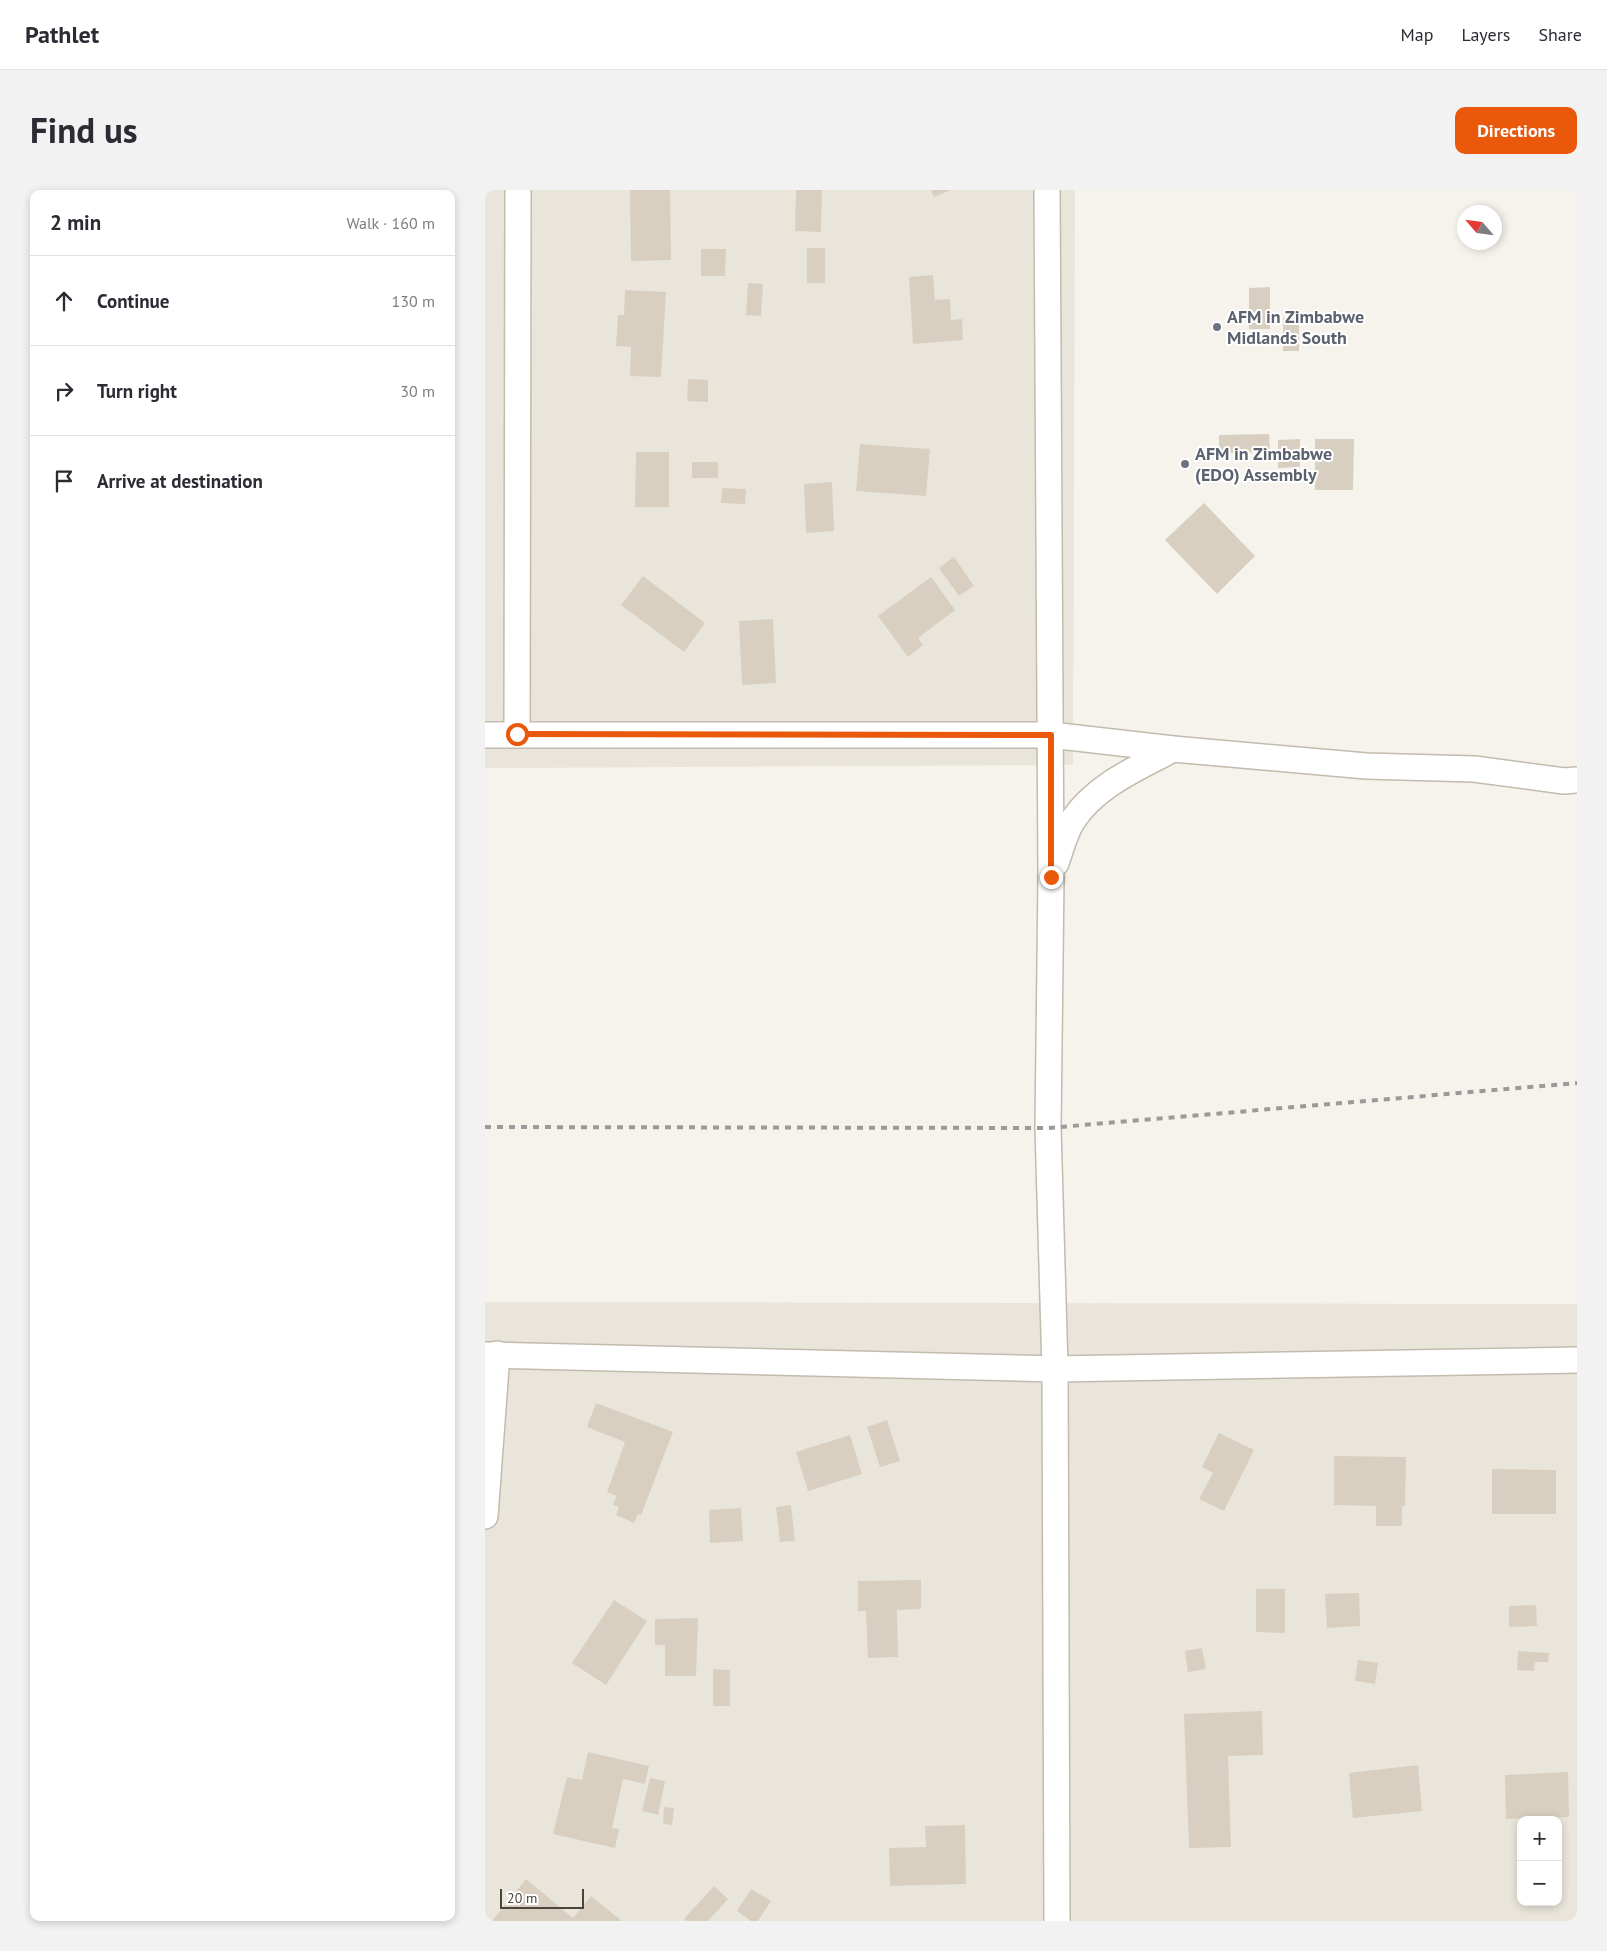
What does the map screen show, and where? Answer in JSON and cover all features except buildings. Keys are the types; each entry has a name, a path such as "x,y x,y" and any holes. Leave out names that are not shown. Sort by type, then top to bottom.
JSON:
{"street":[{"path":"517,734 518,190"},
{"path":"1047,190 1051,735 1048,1128 1055,1369 1057,1921"},
{"path":"485,735 1051,735 1173,749 1367,766 1474,768 1564,781 1577,780"},
{"path":"1051,877 1073,820 1095,796 1124,775 1173,749"},
{"path":"485,1516 491,1354 1055,1369 1577,1360"}],"shaded area":[{"path":"485,190 1075,190 1073,765 485,768"},
{"path":"485,1302 1577,1304 1577,1921 485,1921"}],"railway":[{"path":"485,1127 1048,1128 1577,1083"}],"place":[{"name":"AFM in Zimbabwe Midlands South","path":"1217,327"},
{"name":"AFM in Zimbabwe (EDO) Assembly","path":"1185,464"}],"route":[{"path":"517,734 1051,735 1051,877"}]}
